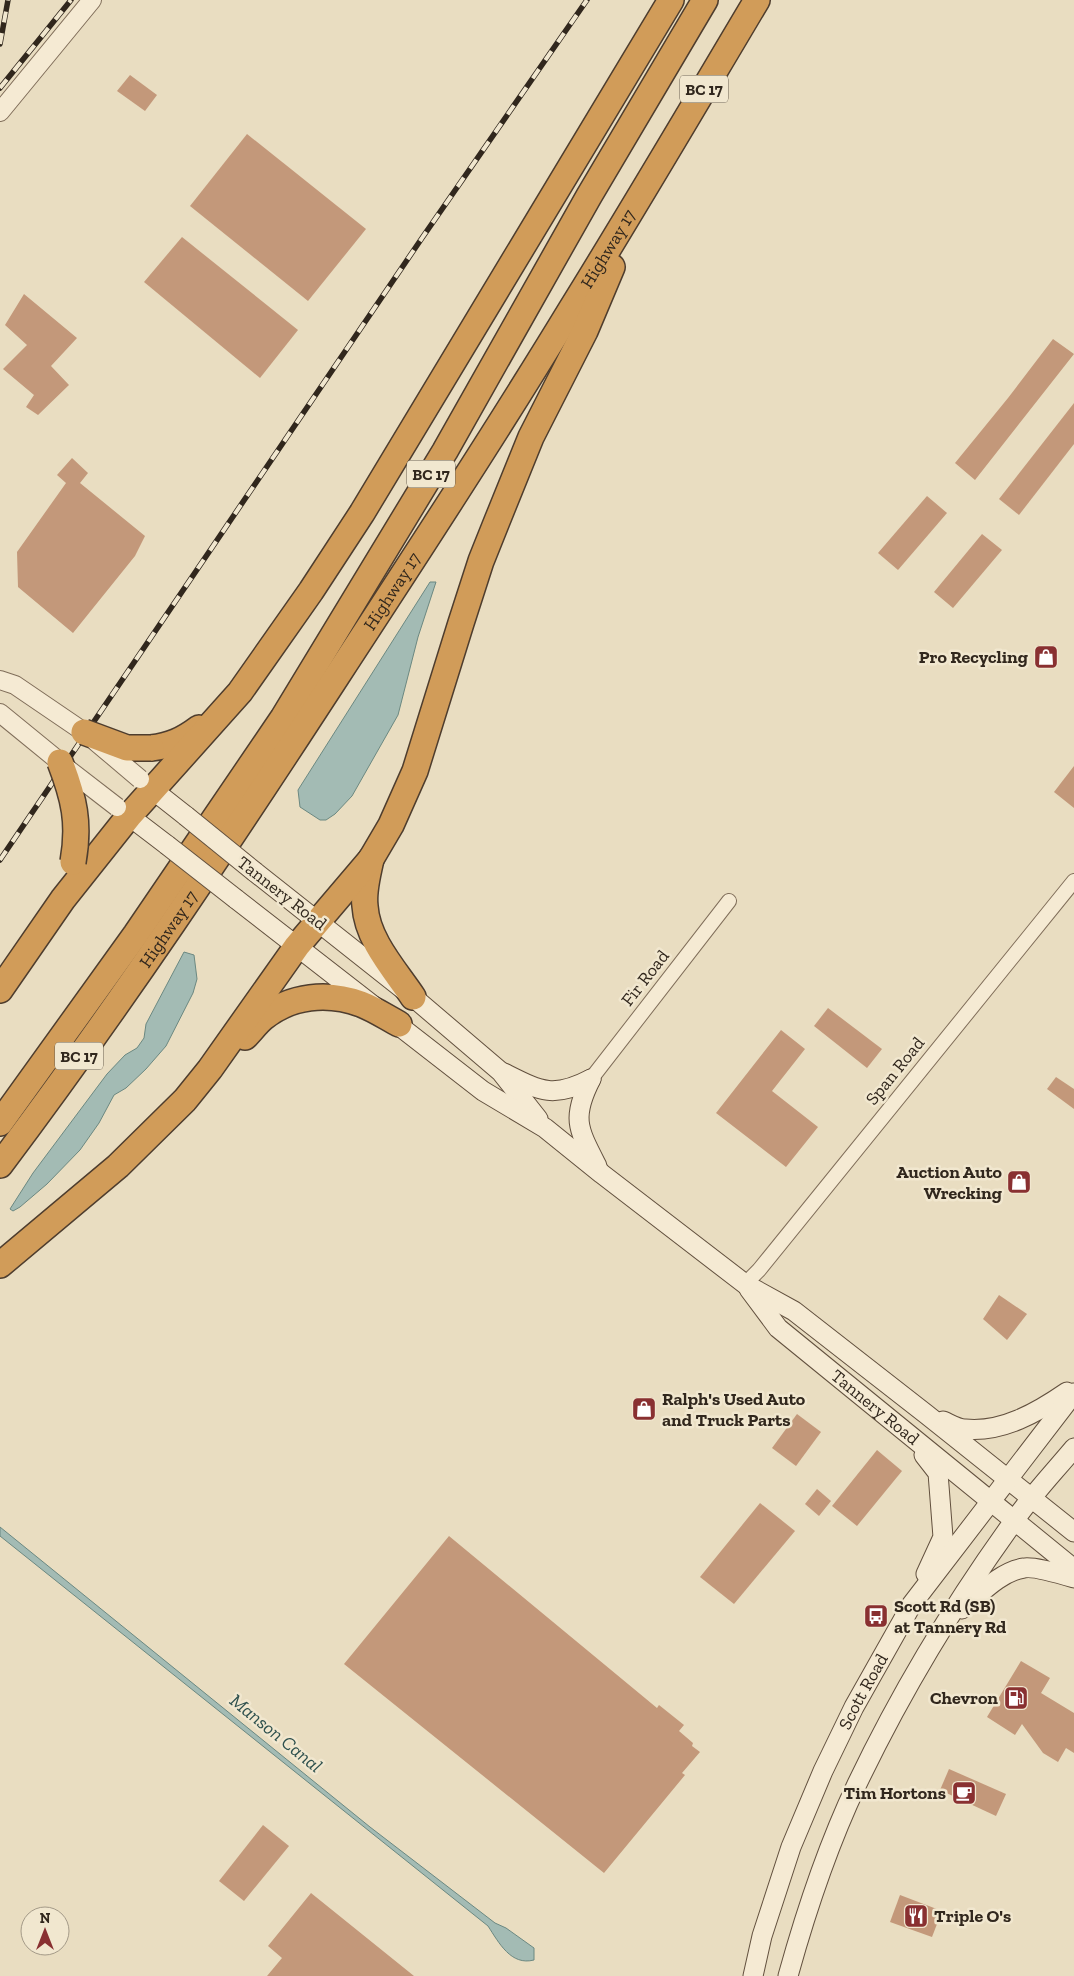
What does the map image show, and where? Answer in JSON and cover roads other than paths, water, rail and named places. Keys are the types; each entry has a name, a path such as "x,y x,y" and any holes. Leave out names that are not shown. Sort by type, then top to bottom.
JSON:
{"highway":[{"path":"0,990 123,812 147,784 240,692 311,591 362,513 671,0"},
{"name":"Highway 17","path":"0,1123 136,934 283,718 445,451 589,196 705,0"},
{"name":"Highway 17","path":"0,1164 40,1112 157,946 294,742 569,314 757,0"},
{"path":"0,1265 139,1146 185,1100 210,1069 297,946 371,860 391,825 415,771 481,561 524,453 585,331 651,178"},
{"path":"84,732 126,748 166,747 180,741 199,728 240,692"},
{"path":"60,762 76,813 76,846 63,899"},
{"path":"371,860 364,904 369,927 381,950 414,997"},
{"path":"210,1069 247,1035 262,1018 277,1008 302,999 316,997 346,1000 362,1005 398,1024"}],"main road":[{"name":"Tannery Road","path":"147,784 414,997 501,1072 545,1128"},
{"name":"Tannery Road","path":"123,812 483,1091 545,1128 745,1284 794,1311 1074,1532"},
{"path":"501,1072 535,1088 554,1091 574,1088 591,1079"},
{"path":"591,1079 581,1099 578,1111 582,1138 602,1174"},
{"name":"Tannery Road","path":"745,1284 778,1328 1074,1569"},
{"path":"926,1414 963,1429 992,1429 1039,1411 1074,1387"},
{"name":"Scott Road","path":"753,1976 762,1936 788,1856 820,1780 854,1707 912,1604 1074,1393"},
{"path":"911,1438 938,1473 943,1537 912,1604"},
{"name":"Scott Road","path":"788,1976 800,1934 823,1869 856,1785 901,1697 946,1622 1014,1521 1074,1448"},
{"path":"946,1622 996,1581 1025,1567 1064,1574 1074,1578"}],"street":[{"path":"0,112 92,0"},
{"name":"Tannery Road","path":"0,680 14,685 84,732 147,784"},
{"name":"Tannery Road","path":"0,713 123,812"},
{"name":"Span Road","path":"745,1284 759,1270 1074,881"},
{"name":"Fir Road","path":"591,1079 729,901"}],"water":[{"path":"430,582 436,582 418,637 398,715 352,796 335,814 326,820 320,820 300,807 298,790"},
{"path":"184,952 194,955 197,979 193,993 166,1046 126,1088 114,1095 99,1123 80,1150 47,1184 20,1207 13,1211 10,1209 33,1173 107,1074 125,1055 137,1048 144,1038 146,1024"},
{"path":"0,1527 370,1827 495,1923 506,1928 534,1948 534,1960 519,1960 506,1952 488,1926 0,1536"}],"railway":[{"path":"0,44 8,0"},
{"path":"0,88 71,0"},
{"path":"0,860 422,238 587,0"}],"place":[{"name":"Pro Recycling","path":"1046,657"},
{"name":"Auction Auto Wrecking","path":"1019,1182"},
{"name":"Ralph's Used Auto and Truck Parts","path":"644,1409"},
{"name":"Scott Rd (SB) at Tannery Rd","path":"876,1616"},
{"name":"Chevron","path":"1016,1698"},
{"name":"Tim Hortons","path":"964,1793"},
{"name":"Triple O's","path":"916,1916"}],"water label":[{"name":"Manson Canal","path":"276,1733"}]}
